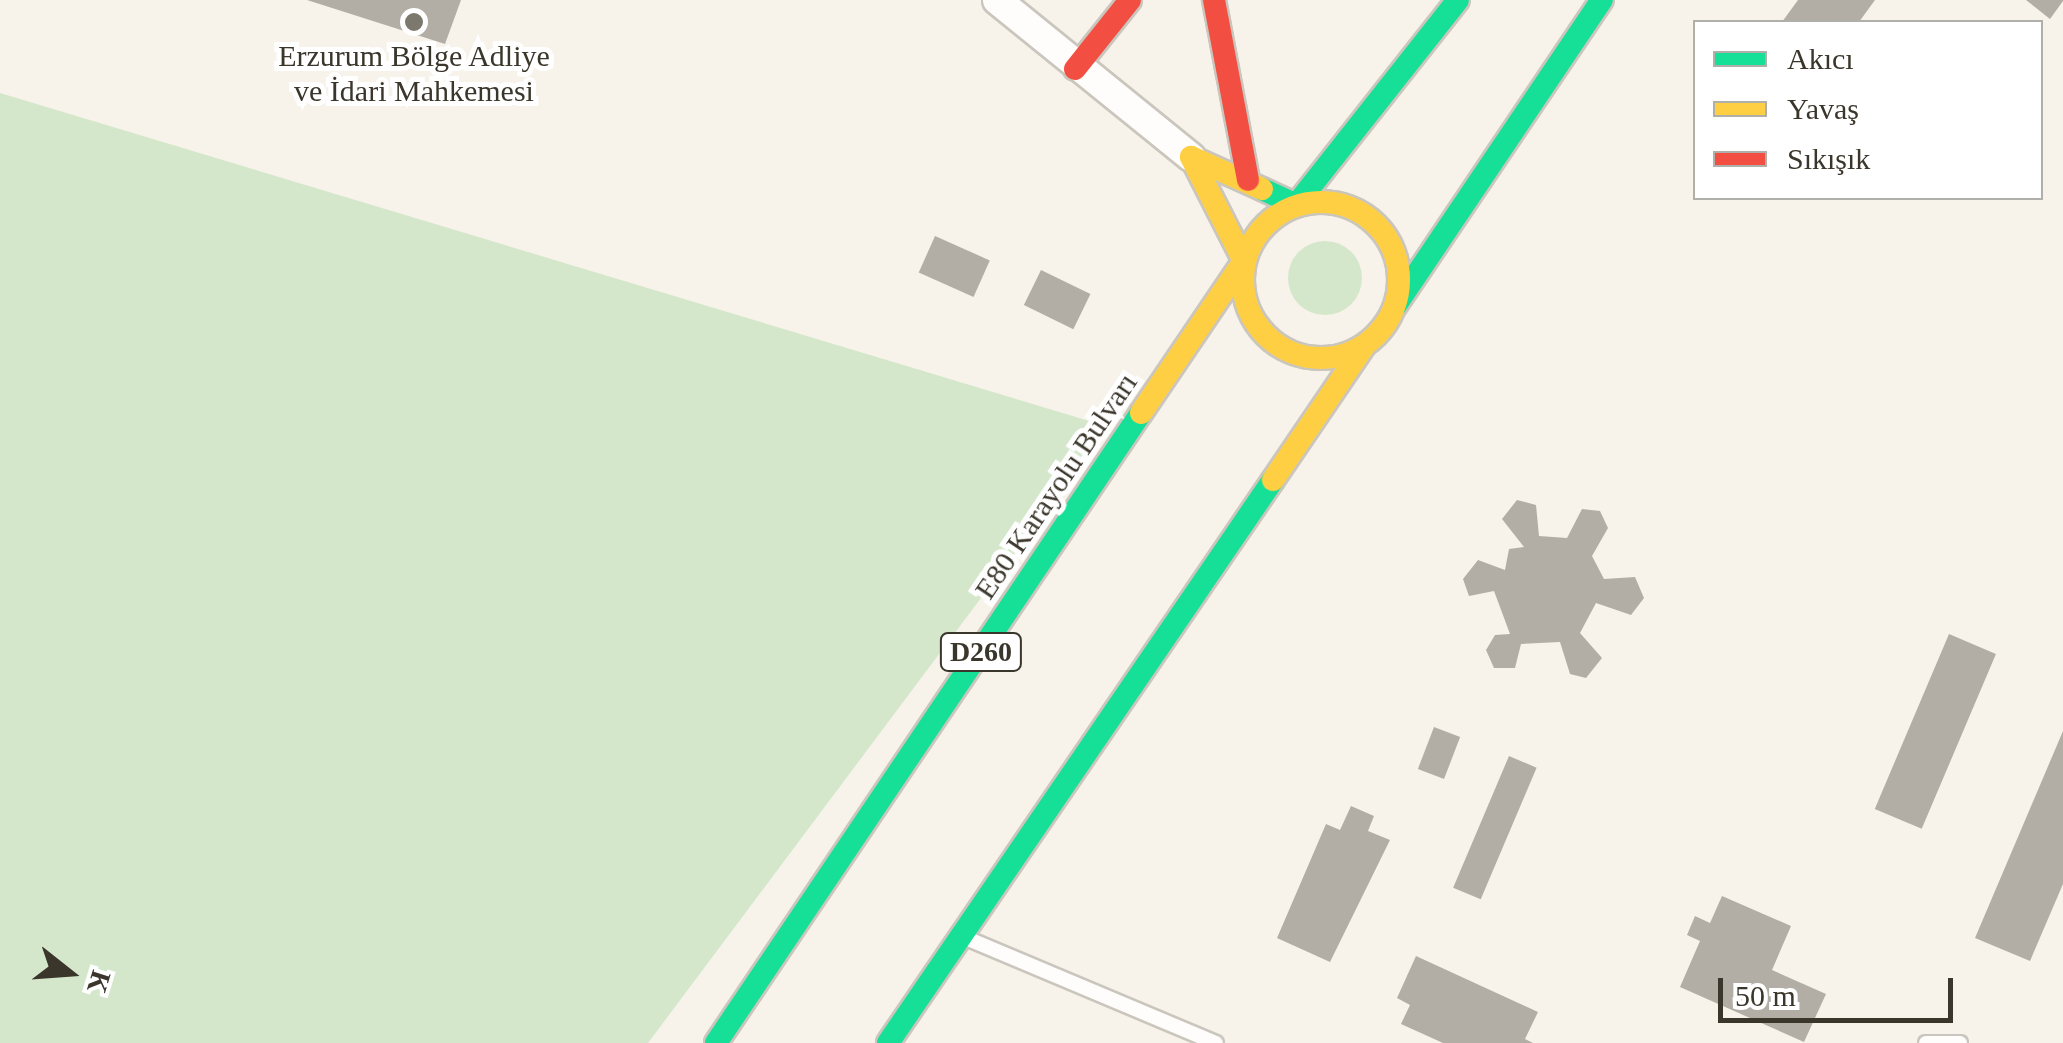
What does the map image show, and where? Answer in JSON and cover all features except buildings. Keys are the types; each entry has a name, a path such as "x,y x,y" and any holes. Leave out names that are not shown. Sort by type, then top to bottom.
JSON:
{"main road":[{"path":"1075,69 1130,0"},
{"path":"1214,0 1248,180"},
{"path":"1244,261 1255,236 1296,204 1458,0"},
{"path":"888,1043 965,938 1602,0"},
{"path":"1191,157 1296,204 1320,200 1368,216 1396,256 1396,306"},
{"path":"1191,157 1244,261 1250,314 1287,351 1340,356 1364,346"},
{"name":"E80 Karayolu Bulvarı","path":"716,1043 1244,261"}],"street":[{"path":"997,0 1075,69 1191,157"}],"lane":[{"path":"965,938 1216,1043"},
{"path":"1926,1043 1960,1043"}],"green space":[{"path":"0,93 1109,427 648,1043 0,1043"},
{"path":"1325,241 1351,252 1362,278 1351,304 1325,315 1299,304 1288,278 1299,252"}],"traffic: fast":[{"path":"1262,189 1296,205 1458,0"},
{"path":"1396,305 1602,0"},
{"path":"716,1043 1141,413"},
{"path":"888,1043 1273,480"}],"traffic: slow":[{"path":"1141,413 1244,261 1191,157 1262,189"},
{"path":"1321,202 1351,208 1376,225 1393,250 1399,280 1393,310 1376,335 1351,352 1321,358 1291,352 1266,335 1249,310 1243,280 1249,250 1266,225 1291,208 1321,202"},
{"path":"1273,480 1364,346"}],"traffic: jam":[{"path":"1075,69 1130,0"},
{"path":"1214,0 1248,180"}],"place":[{"name":"Erzurum Bölge Adliye ve İdari Mahkemesi","path":"414,22"}]}
